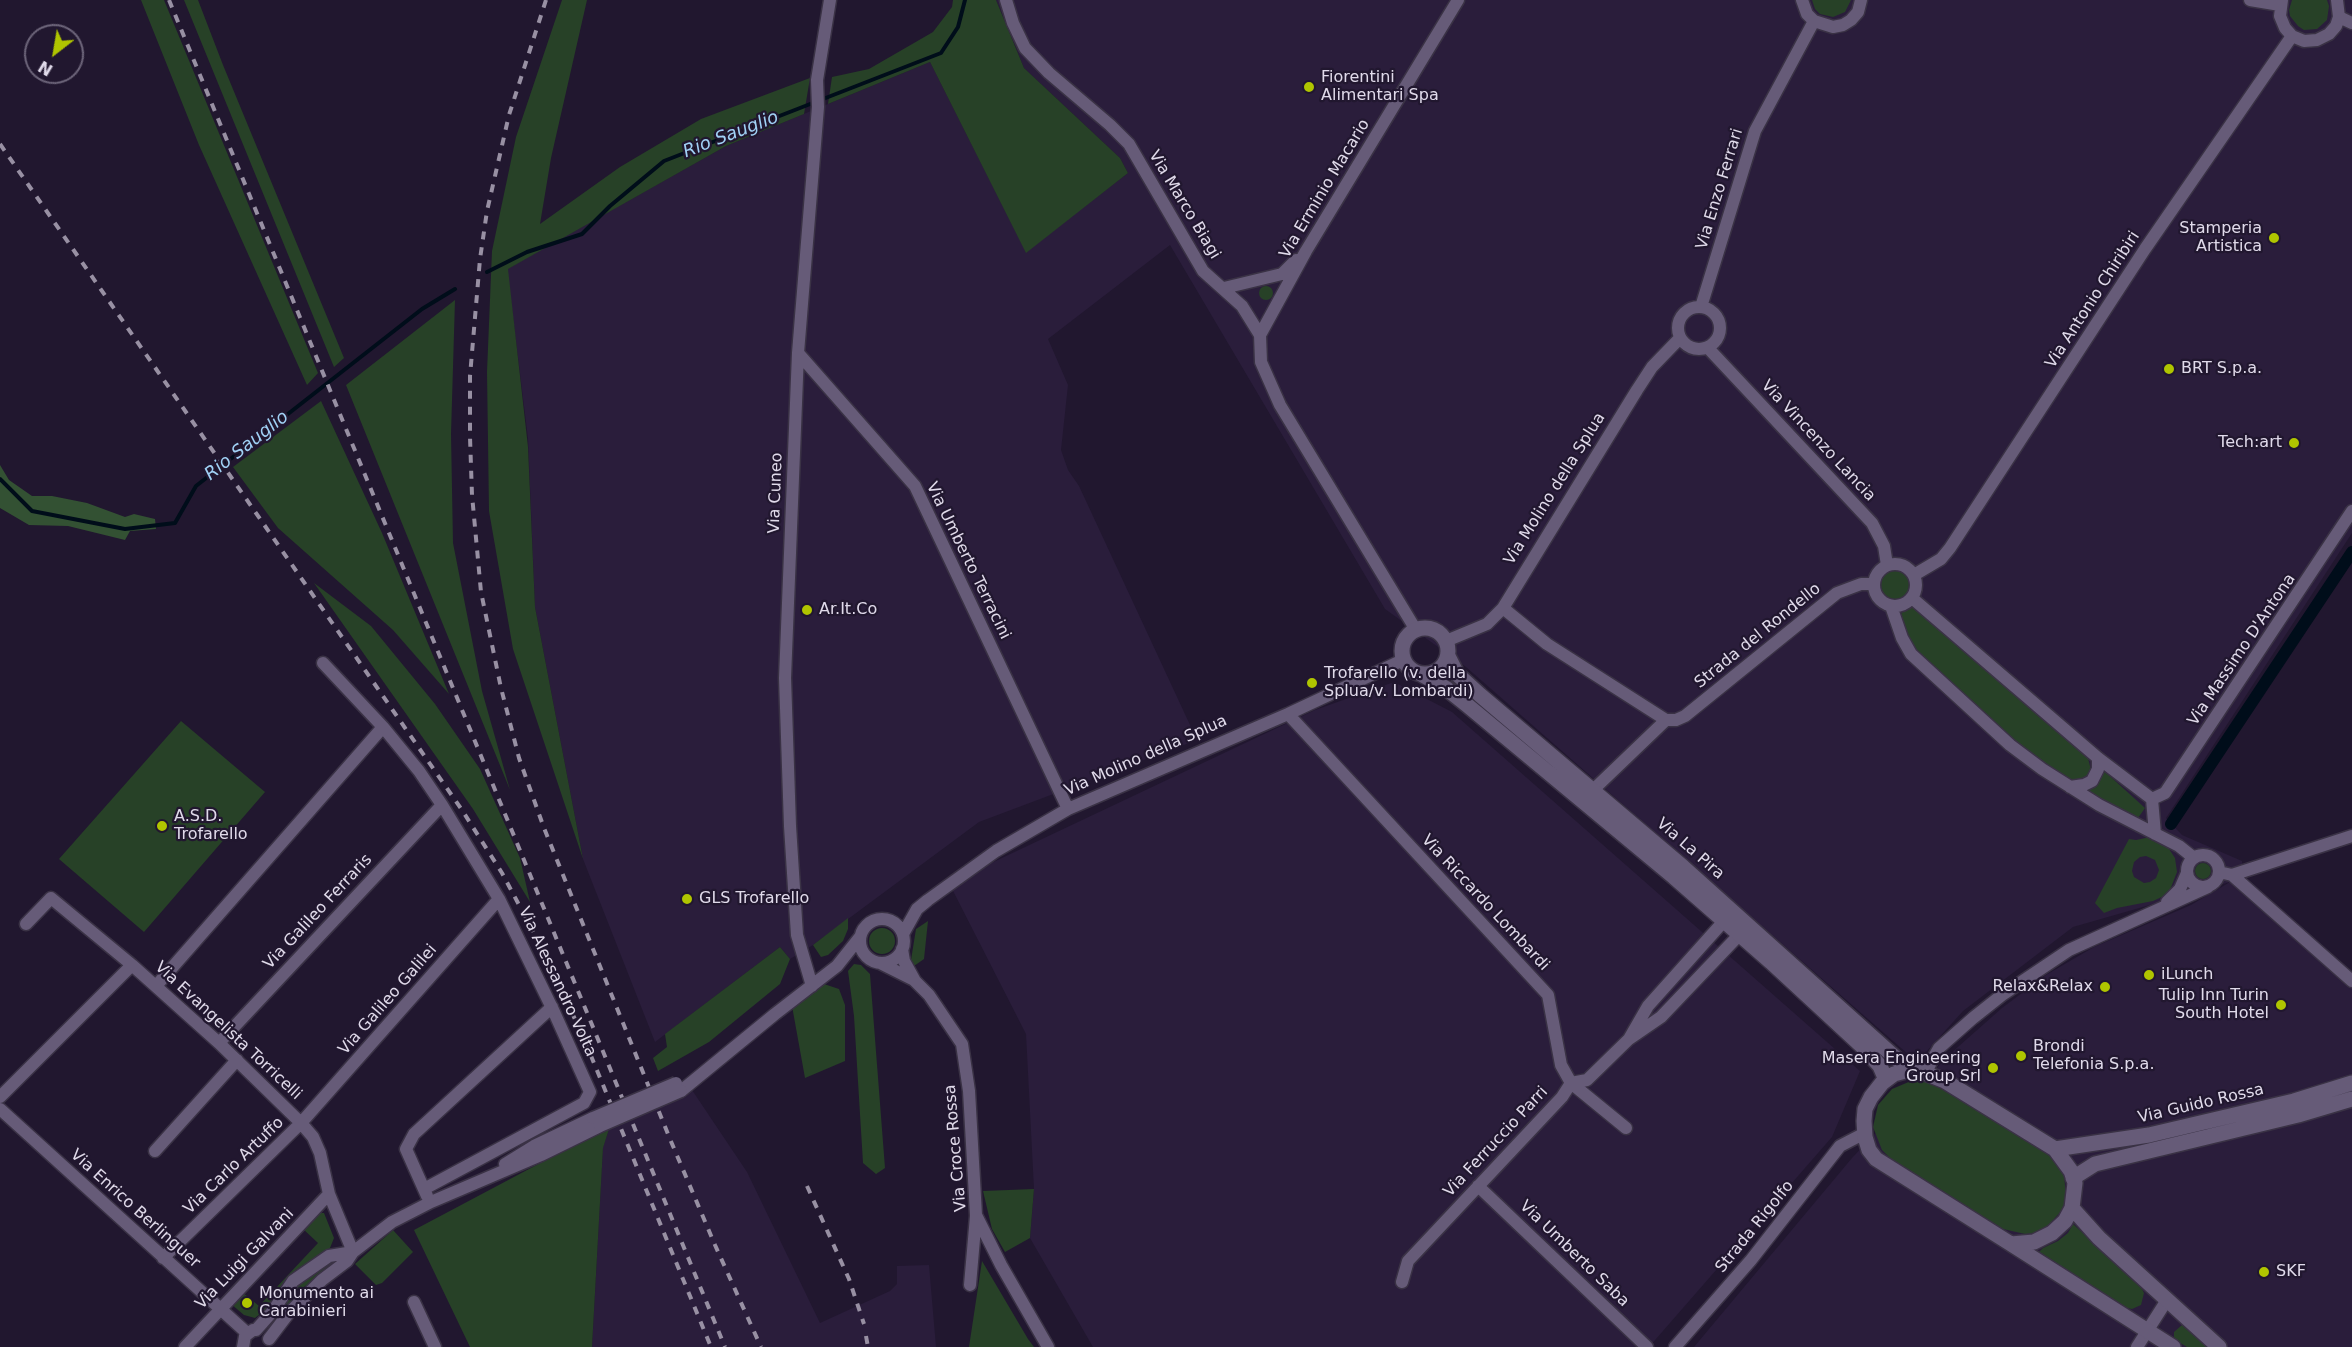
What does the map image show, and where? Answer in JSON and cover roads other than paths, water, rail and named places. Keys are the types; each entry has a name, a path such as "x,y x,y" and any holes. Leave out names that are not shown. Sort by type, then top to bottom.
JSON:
{"street":[{"name":"Via Cuneo","path":"812,986 797,935 790,826 785,678 798,353 818,107 817,81 830,0"},
{"name":"Via Marco Biagi","path":"1006,0 1013,23 1025,48 1049,73 1129,144 1203,271 1242,306 1260,335 1261,362 1280,405 1416,630"},
{"name":"Via Erminio Macario","path":"1260,335 1306,251 1458,0"},
{"path":"1802,0 1807,14 1814,21 1833,27 1851,20 1858,12 1861,0"},
{"path":"2250,0 2281,2 2280,16 2284,28 2292,36 2304,41 2317,40 2329,34 2336,26 2339,17 2337,0"},
{"path":"2339,17 2352,23"},
{"name":"Via Enzo Ferrari","path":"1701,307 1755,131 1814,21"},
{"name":"Via Antonio Chiribiri","path":"1914,575 1936,563 1950,548 2145,249 2292,36"},
{"path":"1224,288 1282,274 1306,251"},
{"path":"1701,307 1714,312 1720,325 1718,338 1708,348 1695,349 1680,338 1678,325 1683,314 1688,310 1701,307"},
{"name":"Via Molino della Splua","path":"1421,674 1435,673 1441,669 1447,649 1487,624 1503,608 1652,367 1680,338"},
{"name":"Via Vincenzo Lancia","path":"1708,348 1872,523 1884,546 1887,565"},
{"name":"Via Umberto Terracini","path":"798,353 915,486 1068,809"},
{"name":"Via Massimo D'Antona","path":"2152,799 2165,793 2352,512"},
{"path":"1891,606 1903,604 1912,598 1916,587 1911,570 1900,564 1887,565 1878,573 1874,584 1877,596 1891,606 1902,638 1911,654 2010,744 2099,805 2180,846 2194,858"},
{"name":"Strada del Rondello","path":"1593,790 1666,720 1676,720 1685,716 1837,593 1861,584 1874,584"},
{"path":"1912,598 2098,758 2152,799 2155,834"},
{"path":"1503,608 1547,644 1666,720"},
{"path":"1421,674 1407,666 1403,660 1402,646 1410,634 1416,630 1430,628 1442,635 1447,649"},
{"name":"Via La Pira","path":"1447,649 1457,674 1780,951 1909,1070"},
{"name":"Via Molino della Splua","path":"888,920 917,909 996,851 1068,809 1288,714 1403,660"},
{"name":"Via Alessandro Volta","path":"323,663 383,727 419,771 442,805 499,899 552,1007 590,1092 584,1103 424,1189"},
{"name":"Via La Pira","path":"1421,674 1447,689 1467,705 1740,934 1864,1048 1880,1066 1886,1080"},
{"name":"Via Riccardo Lombardi","path":"1288,714 1548,995 1561,1065 1571,1083 1626,1128"},
{"path":"156,986 383,727"},
{"path":"2070,787 2092,781 2098,769 2098,758"},
{"name":"Via Galileo Ferraris","path":"219,1043 442,805"},
{"path":"2232,875 2352,836"},
{"path":"1925,1073 1939,1048 2002,995 2069,950 2160,909 2208,886 2216,881 2219,872 2217,862 2204,855 2194,858 2188,864 2180,889 2160,909"},
{"path":"2219,872 2232,875 2352,981"},
{"path":"2187,873 2194,885 2208,886"},
{"name":"Via Evangelista Torricelli","path":"26,924 51,898 156,986 237,1060 301,1123 313,1137 320,1153 329,1194 353,1252"},
{"name":"Via Galileo Galilei","path":"301,1123 499,899"},
{"name":"Via Molino della Splua","path":"903,934 917,909"},
{"path":"270,1343 288,1314 322,1280 392,1222 430,1202 541,1155 596,1122 678,1087 837,966 860,937 867,924 880,919 888,920 900,928 903,934 902,949 893,960 880,963 867,957 837,966"},
{"path":"1629,1039 1648,1006 1724,921"},
{"path":"1629,1039 1661,1017 1740,934"},
{"path":"860,937 860,944 867,957"},
{"name":"Via Croce Rossa","path":"902,949 904,961 915,981 929,995 962,1044 969,1091 976,1215 1001,1265 1048,1347"},
{"name":"Via Croce Rossa","path":"880,963 915,981"},
{"path":"0,1097 132,965"},
{"path":"1675,976 1689,988"},
{"path":"430,1202 406,1149 414,1134 552,1007"},
{"name":"Via Ferruccio Parri","path":"1402,1282 1408,1261 1562,1097 1571,1083 1587,1080 1629,1039"},
{"path":"156,1151 237,1060"},
{"path":"2011,1244 2028,1243 2046,1236 2064,1221 2072,1208 2075,1194 2073,1178 2065,1163 2055,1149 1945,1081 1925,1073 1909,1070 1894,1074 1876,1089 1865,1109 1865,1133 1869,1150 1883,1166 2173,1347"},
{"name":"Via Guido Rossa","path":"2055,1149 2150,1135 2295,1101 2352,1083"},
{"name":"Via Guido Rossa","path":"2073,1178 2095,1164 2112,1159 2298,1115 2352,1099"},
{"name":"Via Enrico Berlinguer","path":"0,1109 220,1309 252,1331 264,1332 270,1343"},
{"name":"Via Carlo Artuffo","path":"163,1258 301,1123"},
{"name":"Strada Rigolfo","path":"1675,1347 1751,1260 1840,1146 1865,1133"},
{"name":"Via Umberto Saba","path":"1478,1186 1647,1347"},
{"name":"Via Luigi Galvani","path":"185,1347 329,1194"},
{"path":"2072,1208 2099,1239 2219,1347"},
{"path":"970,1285 976,1215"},
{"path":"243,1347 244,1339 273,1311 293,1281 329,1256 353,1252"},
{"path":"2137,1347 2167,1300"},
{"path":"414,1302 435,1347"}],"waterway":[{"name":"Rio Sauglio","path":"487,272 527,252 582,234 610,206 664,161 941,53 958,27 965,0"},
{"name":"Rio Sauglio","path":"0,479 32,511 125,529 175,523 196,486 422,309 455,289"},
{"path":"2171,824 2352,552"}],"railway":[{"path":"169,0 725,1347"},
{"path":"546,0 509,115 487,211 480,259 470,376 470,437 472,495 481,592 501,688 519,758 544,828 670,1139 761,1347"},
{"path":"0,144 462,810 502,873 533,931 582,1034 711,1347"},
{"path":"807,1186 849,1279 864,1324"},
{"path":"866,1336 868,1347"}],"place":[{"name":"Fiorentini Alimentari Spa","path":"1309,87"},
{"name":"Stamperia Artistica","path":"2274,238"},
{"name":"BRT S.p.a.","path":"2169,369"},
{"name":"Tech:art","path":"2294,443"},
{"name":"Ar.It.Co","path":"807,610"},
{"name":"Trofarello (v. della Splua/v. Lombardi)","path":"1312,683"},
{"name":"A.S.D. Trofarello","path":"162,826"},
{"name":"GLS Trofarello","path":"687,899"},
{"name":"iLunch","path":"2149,975"},
{"name":"Relax&Relax","path":"2105,987"},
{"name":"Tulip Inn Turin South Hotel","path":"2281,1005"},
{"name":"Brondi Telefonia S.p.a.","path":"2021,1056"},
{"name":"Masera Engineering Group Srl","path":"1993,1068"},
{"name":"SKF","path":"2264,1272"},
{"name":"Monumento ai Carabinieri","path":"247,1303"}]}
